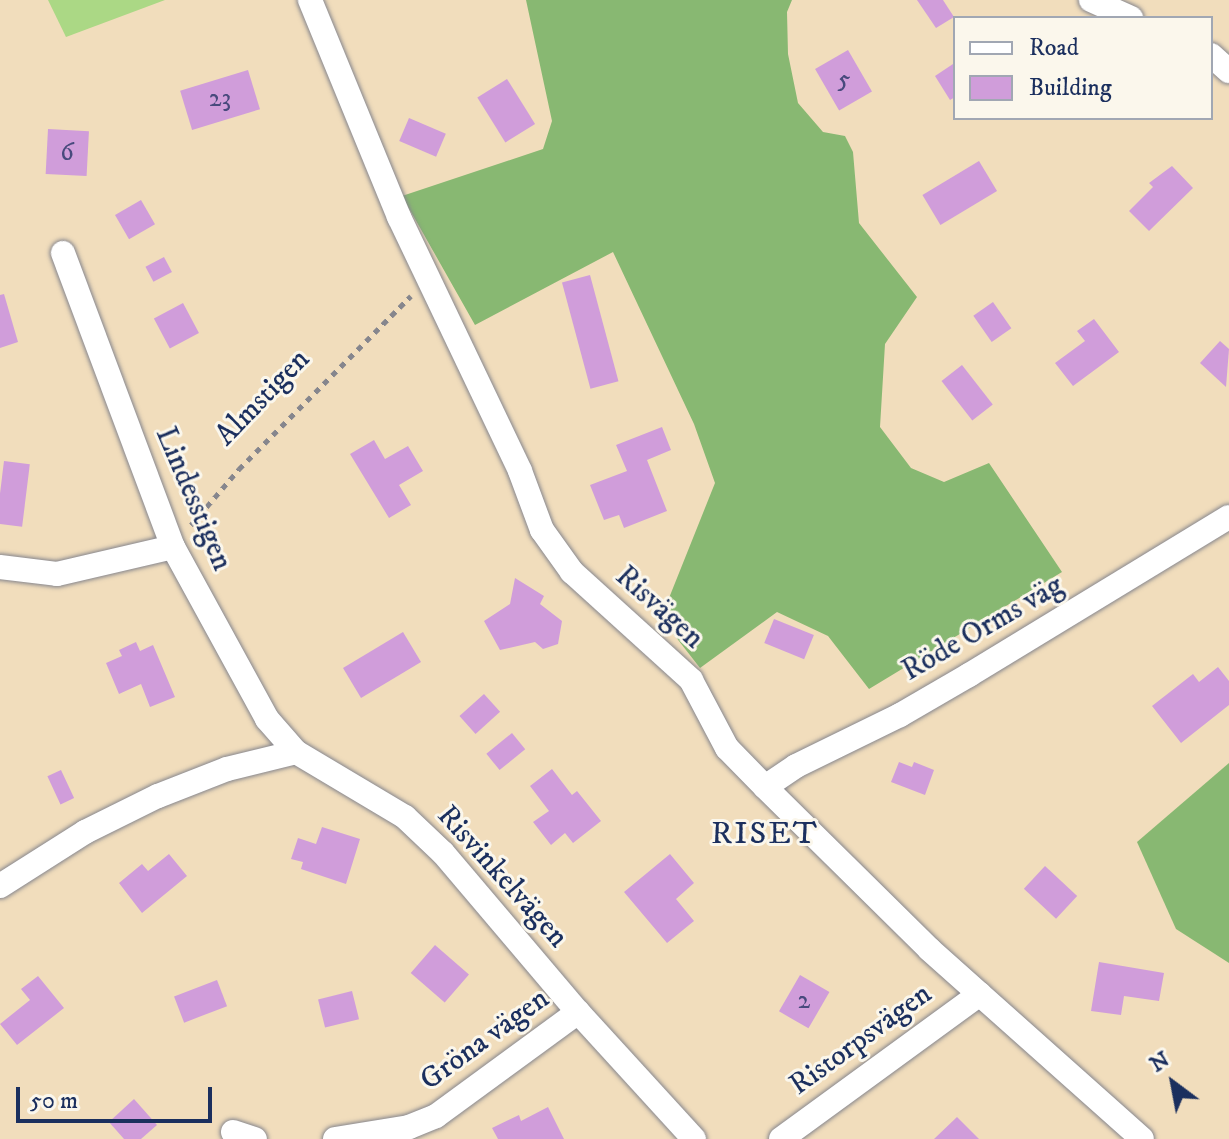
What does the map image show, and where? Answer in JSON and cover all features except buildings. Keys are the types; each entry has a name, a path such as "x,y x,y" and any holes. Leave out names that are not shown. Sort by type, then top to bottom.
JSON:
{"street":[{"name":"Risvägen","path":"310,0 399,217 520,471 542,530 572,572 691,680 727,748 765,787 980,994 1142,1139"},
{"path":"1091,0 1127,16"},
{"path":"1213,57 1229,71"},
{"name":"Lindesstigen","path":"63,253 173,547 267,719 296,752"},
{"name":"Röde Orms väg","path":"765,787 796,766 900,715 1229,517"},
{"path":"0,567 57,574 173,547"},
{"path":"0,886 85,832 158,796 227,769 296,752"},
{"name":"Risvinkelvägen","path":"296,752 405,817 443,853 578,1012 694,1139"},
{"name":"Ristorpsvägen","path":"781,1139 980,994"},
{"name":"Gröna vägen","path":"335,1139 409,1127 436,1116 578,1012"}],"path":[{"name":"Almstigen","path":"173,547 239,469 355,349 430,279"}],"green space":[{"path":"48,0 165,0 66,37"},
{"path":"526,0 792,0 787,12 788,54 798,103 823,132 845,136 853,152 859,223 917,297 885,344 880,427 911,468 944,482 989,463 1062,572 869,689 828,636 777,612 700,668 661,618 715,483 694,424 613,252 475,325 402,196 543,149 552,121"},
{"path":"1229,763 1229,963 1176,929 1137,842"}],"district":[{"name":"RISET","path":"765,834"}]}
